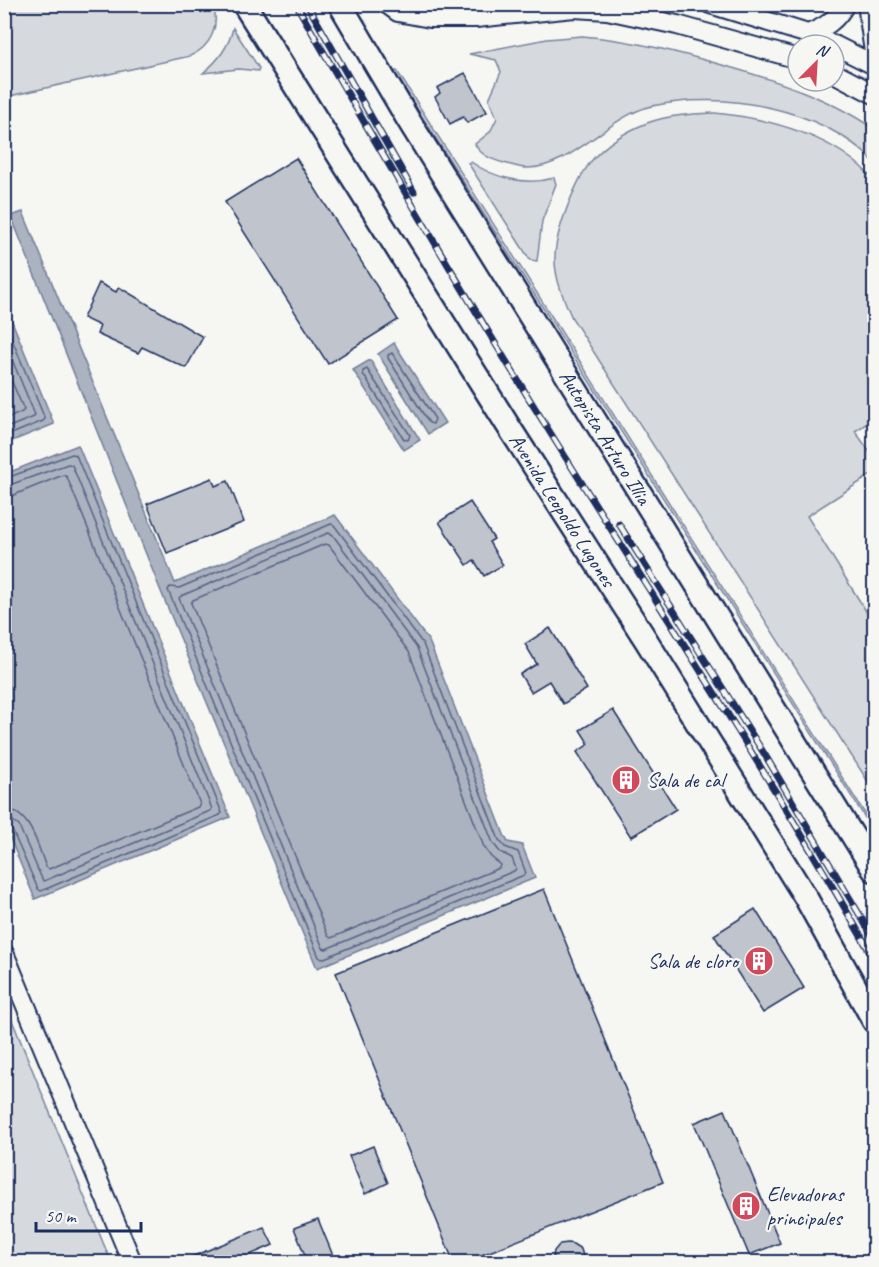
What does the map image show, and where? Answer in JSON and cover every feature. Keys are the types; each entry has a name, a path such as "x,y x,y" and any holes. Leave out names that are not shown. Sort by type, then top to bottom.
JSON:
{"highway":[{"name":"Avenida Leopoldo Lugones","path":"244,4 507,424 658,659 806,898 874,1021"},
{"name":"Autopista Arturo Illia","path":"340,4 416,131 874,870"}],"main road":[{"path":"387,4 398,12 430,18 476,18 574,8 607,10 677,25 786,56"},
{"path":"710,4 805,33"},
{"path":"810,33 824,27 834,19 845,4"},
{"path":"867,4 874,52"},
{"path":"846,51 874,65"},
{"path":"846,79 874,94"},
{"path":"4,953 132,1263"}],"shaded area":[{"path":"4,5 213,5 215,21 208,41 190,56 5,97"},
{"path":"233,28 259,68 258,71 239,69 203,73 222,53"},
{"path":"582,36 630,42 677,52 786,85 786,93 806,93 836,106 874,129 874,162 853,143 828,128 800,116 740,102 709,100 652,106 636,112 559,160 543,166 518,167 495,160 483,154 475,144 490,132 497,118 489,99 501,72 496,60 469,54 547,39"},
{"path":"397,71 874,828 874,832 394,72"},
{"path":"715,113 780,125 802,132 842,153 860,166 874,181 874,419 855,431 874,458 874,473 807,516 874,624 874,791 572,318 558,280 555,256 563,219 580,179 593,159 618,138 647,123 689,114"},
{"path":"471,162 500,176 521,181 554,178 556,184 542,221 537,261 530,260 468,163"},
{"path":"5,1003 111,1262 5,1262"}],"water":[{"path":"23,212 175,583 335,515 429,641 505,837 508,842 522,845 535,878 317,968 160,589 11,216"},
{"path":"5,304 54,424 4,444"},
{"path":"394,343 445,423 428,434 378,354"},
{"path":"370,360 420,440 404,450 353,370"},
{"path":"78,445 230,817 35,899 5,826 5,474"}],"building":[{"path":"465,73 487,112 467,123 463,117 450,124 435,97 440,93 437,88"},
{"path":"296,158 398,320 328,364 225,202"},
{"path":"99,283 116,292 119,287 203,337 186,368 142,347 138,353 97,334 100,326 83,318"},
{"path":"212,478 215,486 228,481 244,522 167,553 147,504"},
{"path":"470,502 494,539 489,542 503,565 484,576 474,560 467,565 439,522"},
{"path":"550,628 587,689 563,704 549,681 531,692 520,674 537,664 525,644"},
{"name":"Sala de cal","path":"613,710 676,809 631,837 577,752 589,744 580,730"},
{"path":"544,889 663,1182 462,1263 454,1263 336,973"},
{"name":"Sala de cloro","path":"755,909 804,988 763,1013 714,935"},
{"name":"Elevadoras principales","path":"725,1110 780,1243 749,1255 694,1123"},
{"path":"373,1146 388,1183 365,1194 349,1156"},
{"path":"318,1219 336,1263 308,1263 294,1228"},
{"path":"264,1227 273,1245 231,1263 177,1263"},
{"path":"568,1243 581,1249 585,1263 552,1263 554,1251 560,1244"}],"railway":[{"path":"296,4 486,328 756,760 874,959"},
{"path":"307,4 414,192"},
{"path":"619,524 765,755 874,939"}],"place":[{"name":"Sala de cal","path":"626,780"},
{"name":"Sala de cloro","path":"759,961"},
{"name":"Elevadoras principales","path":"746,1206"}]}
